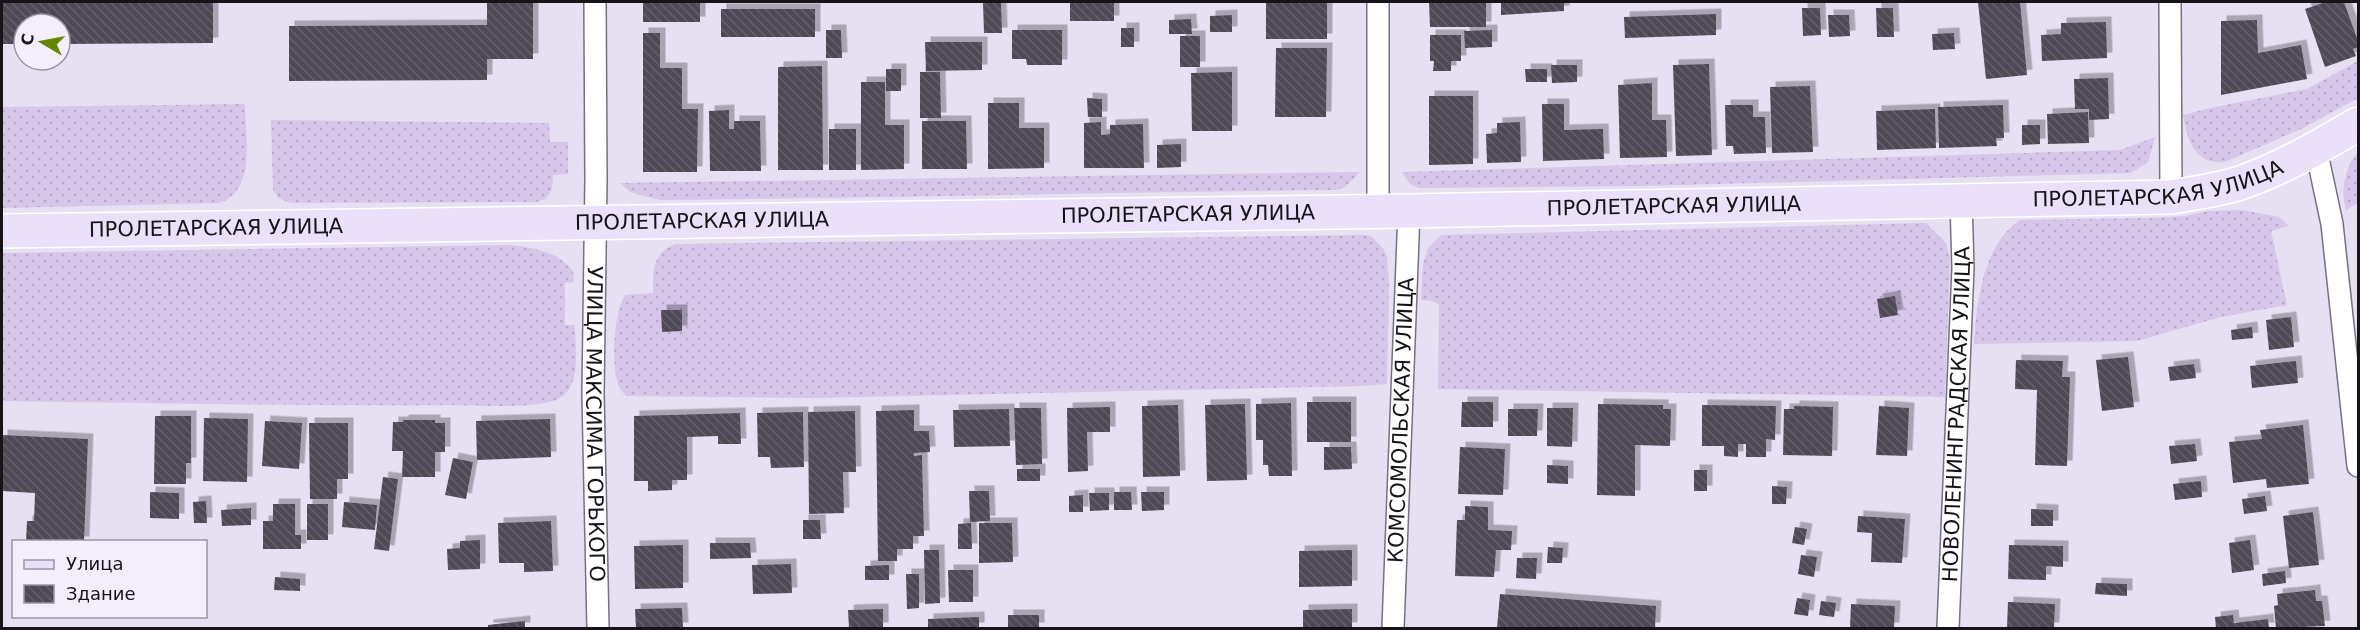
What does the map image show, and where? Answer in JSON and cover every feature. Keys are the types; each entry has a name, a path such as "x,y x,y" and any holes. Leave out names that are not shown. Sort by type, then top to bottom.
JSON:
{"main road":[{"name":"ПРОЛЕТАРСКАЯ УЛИЦА","path":"2,231 595,224 2171,197 2205,192 2243,182 2316,148 2358,124"}],"street":[{"name":"УЛИЦА МАКСИМА ГОРЬКОГО","path":"595,2 593,394 598,628"},
{"name":"КОМСОМОЛЬСКАЯ УЛИЦА","path":"1378,2 1393,211 1393,628"},
{"path":"2170,2 2171,197"},
{"path":"2316,148 2332,224 2358,466"},
{"name":"НОВОЛЕНИНГРАДСКАЯ УЛИЦА","path":"1948,628 1963,268 1961,200"}],"shaded area":[{"path":"2358,61 2358,98 2303,128 2225,162 2206,159 2194,149 2190,142 2183,115 2307,89"},
{"path":"245,104 247,146 244,175 239,187 231,197 219,203 2,208 2,107"},
{"path":"271,120 549,123 550,142 568,142 568,174 553,175 552,189 546,199 536,202 290,203 279,198 273,190"},
{"path":"2155,137 2148,162 2131,173 1643,186 1419,188 1410,184 1402,172 2120,150"},
{"path":"2358,152 2358,203 2346,210 2345,180"},
{"path":"1360,172 1345,187 1336,190 829,198 660,200 630,192 620,183"},
{"path":"2242,210 2279,217 2289,226 2271,231 2287,305 2221,317 2137,341 1974,344 1977,311 1984,276 1997,244 2020,220 2150,218 2185,216 2208,211"},
{"path":"1926,223 1946,243 1950,259 1945,397 1438,389 1439,304 1421,300 1423,264 1428,248 1441,235"},
{"path":"1371,236 1383,248 1387,257 1389,285 1387,384 814,398 626,396 619,387 616,375 615,338 621,303 625,295 653,293 654,270 658,257 676,244"},
{"path":"509,245 536,249 552,255 567,264 573,271 574,282 565,283 565,325 575,325 576,365 572,384 567,392 550,402 506,406 2,401 2,253"}],"building":[{"path":"2,2 213,2 213,43 72,44 72,12 12,12 12,44 2,44"},
{"path":"487,2 533,2 533,59 487,59 487,80 289,81 289,26 487,25"},
{"path":"643,2 700,2 700,22 643,22"},
{"path":"983,2 1001,2 1002,33 984,33"},
{"path":"1070,2 1114,2 1114,21 1070,21"},
{"path":"1266,2 1327,2 1327,39 1266,39"},
{"path":"1429,2 1486,2 1486,27 1430,27"},
{"path":"1501,2 1564,2 1564,11 1501,15"},
{"path":"1978,2 2020,2 2027,75 1986,79"},
{"path":"2326,2 2344,2 2358,47 2353,49 2356,56 2325,67 2305,9"},
{"path":"1802,8 1820,8 1821,35 1803,36"},
{"path":"1876,8 1893,8 1894,37 1877,37"},
{"path":"721,9 815,9 815,37 721,37"},
{"path":"1716,14 1716,35 1625,38 1624,17"},
{"path":"1232,15 1232,32 1210,32 1210,16"},
{"path":"1828,15 1849,15 1850,36 1829,37"},
{"path":"1191,19 1192,34 1169,34 1169,20"},
{"path":"2257,20 2258,53 2301,45 2307,79 2221,95 2221,21"},
{"path":"2106,22 2107,58 2042,61 2041,35 2061,34 2061,23"},
{"path":"1121,28 1134,28 1134,47 1121,47"},
{"path":"826,30 841,30 842,58 826,58"},
{"path":"1012,30 1062,30 1062,65 1027,65 1026,59 1012,59"},
{"path":"1492,30 1492,47 1465,48 1464,31"},
{"path":"643,33 660,33 660,68 682,68 682,109 698,109 697,172 643,172"},
{"path":"1954,33 1955,49 1933,50 1932,34"},
{"path":"1430,35 1461,35 1461,61 1451,61 1451,71 1433,71 1434,61 1430,61"},
{"path":"1180,36 1200,36 1200,67 1180,67"},
{"path":"925,42 982,42 982,70 926,71"},
{"path":"1276,48 1327,48 1326,117 1275,117"},
{"path":"1709,64 1712,155 1676,156 1673,65"},
{"path":"1551,65 1577,65 1577,82 1552,83"},
{"path":"822,66 823,170 778,170 778,67"},
{"path":"886,69 901,69 901,91 886,91"},
{"path":"1525,69 1547,69 1547,82 1526,82"},
{"path":"920,72 940,72 941,118 920,118"},
{"path":"1232,72 1232,131 1192,131 1191,73"},
{"path":"2108,78 2109,119 2089,120 2089,109 2075,109 2074,79"},
{"path":"861,82 885,82 885,125 904,125 904,169 861,170"},
{"path":"1652,83 1652,120 1666,120 1667,157 1620,158 1618,85"},
{"path":"1810,86 1813,152 1772,153 1770,87"},
{"path":"1429,96 1473,96 1473,164 1429,165"},
{"path":"1087,98 1102,99 1102,117 1088,117"},
{"path":"988,103 1019,103 1019,128 1044,128 1044,168 988,169"},
{"path":"1542,104 1564,104 1564,130 1603,129 1604,159 1543,161"},
{"path":"1725,105 1753,105 1753,117 1765,117 1766,153 1734,154 1733,146 1726,146"},
{"path":"2003,105 2004,138 1996,138 1997,146 1939,148 1938,107"},
{"path":"1935,109 1936,148 1877,150 1876,111"},
{"path":"729,110 729,129 734,129 734,121 760,121 761,171 710,171 709,111"},
{"path":"2088,112 2089,143 2048,144 2047,114"},
{"path":"922,121 966,121 967,169 922,169"},
{"path":"1101,122 1101,135 1110,134 1110,125 1143,124 1144,168 1084,168 1084,123"},
{"path":"1520,122 1521,162 1487,163 1486,134 1497,133 1497,123"},
{"path":"2022,125 2040,125 2040,144 2022,145"},
{"path":"829,129 856,129 856,170 829,170"},
{"path":"1181,144 1181,167 1157,168 1157,145"},
{"path":"1895,296 1898,315 1880,318 1877,299"},
{"path":"661,310 682,310 682,331 662,332"},
{"path":"2291,317 2294,347 2269,350 2266,320"},
{"path":"2252,327 2253,338 2232,340 2231,330"},
{"path":"2128,357 2134,407 2102,411 2096,360"},
{"path":"2016,360 2063,361 2062,377 2070,377 2067,466 2035,465 2037,390 2015,389"},
{"path":"2296,361 2298,383 2252,388 2250,366"},
{"path":"2194,364 2196,378 2170,381 2168,367"},
{"path":"1307,402 1351,402 1351,442 1307,442"},
{"path":"1462,402 1493,402 1493,427 1461,427"},
{"path":"1291,403 1292,476 1269,476 1268,465 1263,465 1263,440 1256,440 1256,404"},
{"path":"1245,404 1247,480 1207,481 1205,405"},
{"path":"1598,404 1663,405 1663,409 1671,409 1670,446 1635,445 1635,496 1597,495"},
{"path":"1178,405 1180,476 1143,477 1142,406"},
{"path":"1702,405 1776,406 1775,440 1766,439 1766,457 1746,457 1746,444 1738,444 1738,457 1724,456 1724,446 1702,446"},
{"path":"1794,406 1833,407 1832,456 1783,455 1784,409 1794,409"},
{"path":"1879,406 1909,408 1907,456 1876,455"},
{"path":"1110,407 1110,432 1087,432 1088,471 1068,472 1067,408"},
{"path":"1014,408 1041,408 1042,464 1016,465"},
{"path":"1547,408 1573,408 1572,447 1547,446"},
{"path":"1009,409 1010,446 954,447 953,410"},
{"path":"1508,409 1538,409 1537,436 1508,436"},
{"path":"914,410 914,431 929,431 930,452 914,453 914,456 922,455 924,536 913,536 913,549 897,549 897,561 878,561 876,411"},
{"path":"855,411 856,472 843,472 844,513 809,514 808,412"},
{"path":"803,412 804,467 771,468 770,457 758,457 757,413"},
{"path":"740,413 741,444 718,444 718,436 687,437 687,480 672,480 672,490 648,491 648,481 634,481 634,416"},
{"path":"155,416 191,416 191,463 186,463 186,484 154,484"},
{"path":"204,418 248,419 247,482 203,481"},
{"path":"550,419 551,457 477,460 476,421"},
{"path":"403,420 435,420 435,423 445,423 445,452 435,452 435,477 402,477 403,451 392,451 393,422 403,422"},
{"path":"265,421 302,423 299,469 262,466"},
{"path":"309,423 348,423 348,479 337,479 337,499 310,499"},
{"path":"2303,425 2309,484 2267,488 2266,479 2233,483 2229,442 2262,439 2260,430"},
{"path":"2,435 88,439 84,540 26,540 27,521 34,521 35,493 2,491"},
{"path":"2195,444 2197,461 2171,464 2169,446"},
{"path":"1324,447 1351,447 1352,469 1324,470"},
{"path":"1460,447 1505,449 1503,495 1458,494"},
{"path":"453,458 473,462 466,499 445,495"},
{"path":"1547,465 1568,466 1568,484 1547,483"},
{"path":"1017,469 1040,469 1040,481 1017,481"},
{"path":"1694,470 1707,470 1707,491 1694,491"},
{"path":"383,477 398,479 389,551 374,549"},
{"path":"2201,481 2202,497 2175,500 2173,484"},
{"path":"1772,486 1787,487 1786,504 1772,504"},
{"path":"969,491 989,491 990,521 970,522"},
{"path":"150,492 179,493 179,519 150,518"},
{"path":"1114,492 1131,492 1132,510 1114,510"},
{"path":"1141,492 1164,492 1164,510 1142,511"},
{"path":"1089,493 1109,493 1109,510 1090,511"},
{"path":"1083,495 1083,512 1069,512 1069,496"},
{"path":"2265,496 2267,511 2244,514 2242,499"},
{"path":"206,501 207,523 194,523 193,502"},
{"path":"344,502 377,505 375,530 342,527"},
{"path":"273,504 295,504 295,535 301,535 301,549 263,549 263,521 273,521"},
{"path":"307,504 328,504 328,540 307,540"},
{"path":"1465,506 1488,507 1488,530 1512,531 1511,550 1496,550 1494,577 1455,576 1457,520 1465,520"},
{"path":"251,508 251,525 222,526 221,510"},
{"path":"2031,509 2053,510 2053,526 2031,526"},
{"path":"2313,512 2319,565 2289,568 2283,516"},
{"path":"1858,516 1905,519 1902,563 1871,562 1872,533 1857,532"},
{"path":"803,520 820,520 821,539 803,539"},
{"path":"551,521 553,571 524,572 524,563 499,563 498,523"},
{"path":"971,523 972,549 958,549 958,524"},
{"path":"979,523 1012,523 1013,562 979,563"},
{"path":"1795,527 1807,529 1804,545 1792,543"},
{"path":"480,540 480,569 448,570 447,549 460,548 460,541"},
{"path":"2250,540 2254,570 2232,573 2229,543"},
{"path":"710,543 750,543 751,558 710,559"},
{"path":"683,545 683,588 635,589 634,546"},
{"path":"2009,545 2063,546 2063,567 2046,566 2046,580 2008,579"},
{"path":"1548,547 1563,548 1562,563 1547,563"},
{"path":"924,550 939,550 940,603 925,604"},
{"path":"1352,550 1352,586 1299,587 1299,551"},
{"path":"1801,555 1817,557 1814,577 1798,574"},
{"path":"1517,558 1537,558 1536,579 1516,578"},
{"path":"791,564 792,593 753,594 752,565"},
{"path":"889,565 889,580 865,580 865,566"},
{"path":"948,570 973,570 973,602 949,602"},
{"path":"2285,571 2286,583 2263,586 2262,574"},
{"path":"906,574 919,574 919,608 907,609"},
{"path":"275,577 300,579 300,591 274,590"},
{"path":"2096,583 2127,584 2127,596 2095,594"},
{"path":"2315,590 2316,601 2322,601 2325,626 2276,628 2274,606 2278,605 2277,594"},
{"path":"1500,594 1656,606 1655,628 1497,628"},
{"path":"1797,598 1810,600 1808,616 1794,614"},
{"path":"1821,601 1836,603 1834,617 1819,615"},
{"path":"2008,602 2055,604 2054,628 2007,628"},
{"path":"1851,604 1895,606 1894,628 1850,628"},
{"path":"682,608 683,628 636,628 635,609"},
{"path":"883,609 883,628 849,628 848,610"},
{"path":"1352,609 1352,628 1303,628 1303,610"},
{"path":"1008,615 1039,615 1039,628 1008,628"},
{"path":"2233,615 2234,623 2268,619 2269,628 2216,628 2215,617"},
{"path":"979,617 979,628 928,628 928,619"},
{"path":"525,621 525,628 488,628 488,625"}]}
